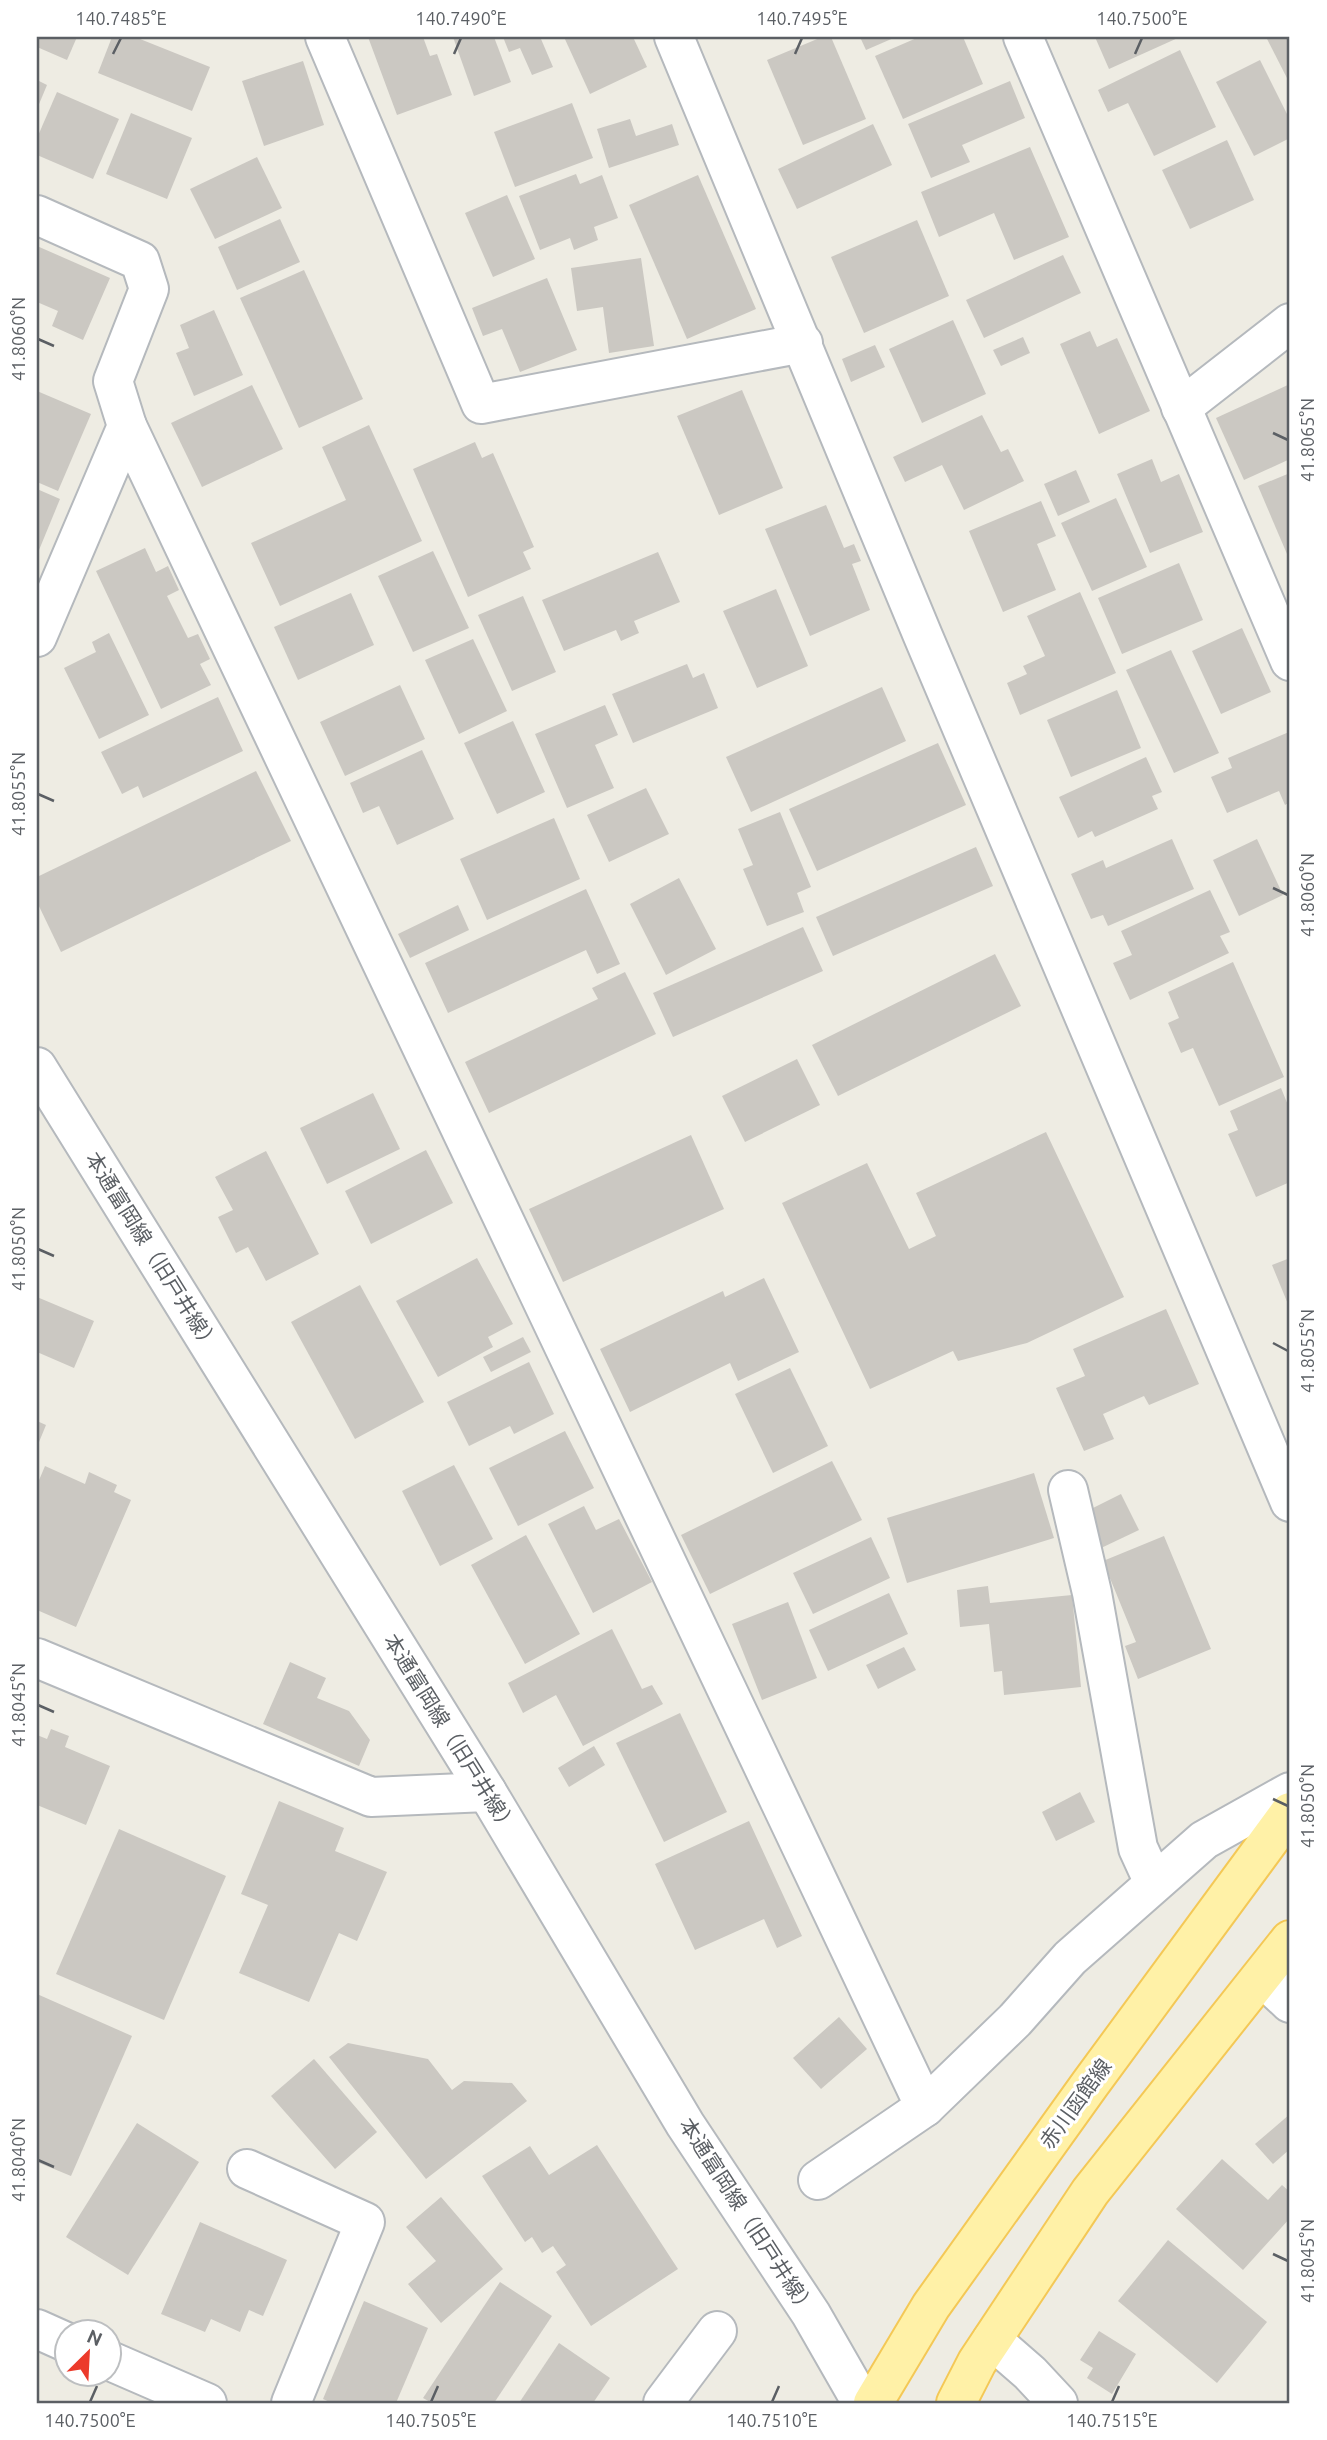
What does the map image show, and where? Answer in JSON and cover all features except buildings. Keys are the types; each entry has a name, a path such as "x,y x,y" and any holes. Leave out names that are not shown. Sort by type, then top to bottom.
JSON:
{"main road":[{"name":"赤川函館線","path":"873,2403 931,2306 1290,1812"},
{"path":"956,2403 977,2362 1090,2192 1290,1940"}],"street":[{"path":"325,37 481,404 803,343"},
{"path":"674,37 923,636 1290,1502"},
{"path":"1023,37 1290,661"},
{"path":"37,215 140,261 149,289 113,381 127,426 925,2107"},
{"path":"1181,408 1290,323"},
{"path":"37,638 127,426"},
{"name":"本通富岡線（旧戸井線）","path":"37,1067 487,1792 685,2124 810,2314 862,2403"},
{"path":"1068,1490 1092,1593 1138,1848 1154,1883"},
{"path":"37,1658 371,1797 487,1792"},
{"path":"818,2180 925,2107 1015,2020 1070,1958 1204,1840 1290,1792"},
{"path":"1262,1977 1290,2003"},
{"path":"247,2169 365,2222 291,2403"},
{"path":"663,2403 717,2331"},
{"path":"992,2340 1030,2373 1058,2403"},
{"path":"122,2366 208,2403"}]}
